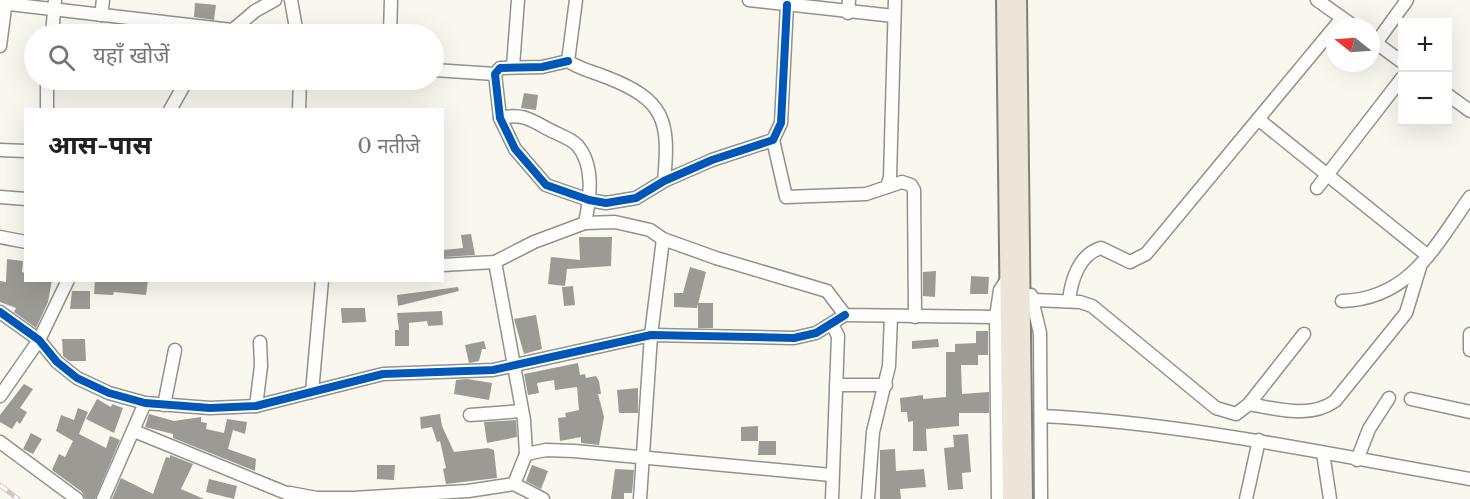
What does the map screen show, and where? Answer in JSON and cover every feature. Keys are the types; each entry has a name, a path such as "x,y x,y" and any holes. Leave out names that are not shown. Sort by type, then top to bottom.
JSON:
{"main road":[{"path":"1005,0 1016,277 1022,301 1024,499"},
{"path":"1016,277 1018,0"},
{"path":"1011,499 1022,301"}],"street":[{"path":"101,15 103,0"},
{"path":"291,0 295,24"},
{"path":"390,24 391,0"},
{"path":"513,66 519,0"},
{"path":"568,61 576,0"},
{"path":"749,0 848,6 894,16"},
{"path":"887,186 891,177 895,0"},
{"path":"1317,0 1342,18"},
{"path":"1380,34 1407,0"},
{"path":"240,24 255,11 273,1"},
{"path":"0,46 4,2 55,5 101,15 169,24"},
{"path":"783,3 781,123 773,140 786,197 866,194 902,182 911,185 914,190 915,317"},
{"path":"53,24 55,5"},
{"path":"1069,301 1073,279 1089,254 1101,248 1122,260 1130,262 1139,260 1326,37"},
{"path":"1380,46 1398,59"},
{"path":"664,181 666,140 659,111 648,98 629,86 568,61 542,67 500,68 495,74 500,118 515,149 546,185 589,200 606,203 636,198 664,181 712,160 773,140"},
{"path":"444,71 495,74"},
{"path":"1317,188 1398,83"},
{"path":"47,90 47,108"},
{"path":"171,108 181,90"},
{"path":"299,108 300,90"},
{"path":"1452,98 1470,111"},
{"path":"500,118 515,114 529,118 576,144 587,166 589,200 585,223"},
{"path":"1258,119 1428,256"},
{"path":"0,150 24,151"},
{"path":"1342,301 1364,300 1382,294 1420,267 1470,196"},
{"path":"0,197 24,199"},
{"path":"444,265 495,262 534,242 585,223 624,224 650,230 663,239 827,291 845,315"},
{"path":"0,237 24,242"},
{"path":"640,499 651,335 663,239"},
{"path":"495,262 522,411 526,454 514,484"},
{"path":"1249,404 1311,411 1324,409 1335,401 1406,313 1413,297 1420,267"},
{"path":"998,499 996,317 1000,290 1016,277"},
{"path":"0,396 39,340 67,282"},
{"path":"312,392 321,282"},
{"path":"1041,499 1040,333 1022,301 1069,301 1092,306 1216,408 1236,414 1249,404 1304,334"},
{"path":"0,312 39,340 57,362 77,378 109,393 145,403 210,408 256,406 383,374 493,370 651,335 794,338 816,333 845,315 996,317"},
{"path":"868,499 873,432 886,385 891,316"},
{"path":"832,324 838,336 831,475 832,499"},
{"path":"1470,334 1470,350"},
{"path":"256,406 261,366 260,342"},
{"path":"164,405 175,350"},
{"path":"836,385 886,385"},
{"path":"1357,460 1369,429 1389,398"},
{"path":"1411,399 1470,412"},
{"path":"103,499 145,403"},
{"path":"470,415 522,411"},
{"path":"1041,416 1130,422 1260,440 1357,460 1470,479"},
{"path":"134,431 294,496 353,498 468,491 514,484 543,499"},
{"path":"1246,499 1260,440"},
{"path":"0,442 77,499"},
{"path":"526,454 546,450 686,460 831,475"},
{"path":"1323,453 1330,499"}],"building":[{"path":"195,3 216,5 214,20 194,17"},
{"path":"524,93 538,95 536,110 521,108"},
{"path":"471,234 475,255 444,257 444,250 463,248 461,235"},
{"path":"579,237 612,237 611,266 567,269 565,286 548,284 551,257 580,260"},
{"path":"7,259 23,261 24,282 52,282 48,302 36,328 14,312 16,308 0,302 0,281 6,282"},
{"path":"690,267 706,272 697,308 674,307 674,293 683,293"},
{"path":"936,271 935,297 923,296 923,272"},
{"path":"971,276 989,277 988,294 970,294"},
{"path":"95,282 148,282 146,295 114,292 113,295 94,294"},
{"path":"573,286 575,305 564,306 562,287"},
{"path":"458,287 459,291 398,306 397,295"},
{"path":"72,291 90,291 90,309 70,309"},
{"path":"698,303 713,303 713,328 698,328"},
{"path":"341,308 365,308 366,322 342,323"},
{"path":"442,311 443,325 428,326 427,321 409,323 409,346 395,346 395,330 399,330 397,313"},
{"path":"536,315 542,349 524,354 514,319"},
{"path":"976,331 988,331 988,355 978,355 978,365 961,365 962,394 989,392 989,413 959,413 959,426 926,429 927,451 913,451 913,421 908,422 907,412 901,412 900,398 923,395 923,399 946,397 946,352 955,352 955,344 976,343"},
{"path":"62,339 85,339 86,361 69,361 63,356"},
{"path":"938,339 939,347 912,349 912,341"},
{"path":"484,341 486,349 482,349 479,361 469,363 465,345"},
{"path":"578,363 580,375 585,374 586,378 596,376 599,381 601,394 598,394 604,417 599,445 581,443 581,437 560,441 558,418 566,417 565,413 579,410 577,387 555,390 554,380 537,383 539,393 528,395 524,374"},
{"path":"467,379 492,383 489,400 454,394 456,380"},
{"path":"24,384 33,389 20,408 27,412 20,424 17,421 12,429 0,422 0,415"},
{"path":"638,388 638,413 619,413 617,390"},
{"path":"97,399 111,407 112,404 123,408 114,433 86,419"},
{"path":"78,408 88,412 79,434 106,448 110,436 120,440 95,499 85,499 82,492 52,470 59,454 65,457 73,441 56,431 61,415 74,420"},
{"path":"149,414 174,421 201,417 201,422 207,423 206,429 224,433 227,419 247,422 245,434 233,430 228,449 256,459 255,471 173,438 173,434 145,427"},
{"path":"440,414 442,426 454,452 488,448 494,450 497,478 446,484 443,469 446,468 440,441 437,442 432,427 421,429 420,417"},
{"path":"516,420 517,437 487,443 484,422"},
{"path":"758,426 758,441 741,441 741,427"},
{"path":"31,433 42,439 33,454 23,449"},
{"path":"968,434 971,472 962,473 963,489 948,490 944,448 954,447 953,435"},
{"path":"759,441 776,441 776,455 758,455"},
{"path":"895,449 896,471 924,469 926,487 900,489 901,499 880,499 880,450"},
{"path":"170,455 193,464 181,489 204,499 112,499 121,478 153,494 166,457 170,458"},
{"path":"377,465 395,465 394,480 377,479"},
{"path":"532,465 548,471 541,489 526,481"},
{"path":"615,469 634,470 632,493 624,493 624,499 611,499"},
{"path":"209,479 237,486 234,499 206,492"}],"railway":[{"path":"0,485 18,499"}],"cycle path":[{"path":"568,61 542,67 500,68 495,74 500,118 515,149 546,185 589,200 606,203 636,198 664,181 712,160 773,140 781,123 787,5"},
{"path":"0,312 39,340 57,362 77,378 109,393 145,403 210,408 256,406 383,374 493,370 651,335 794,338 816,333 845,315"}]}
